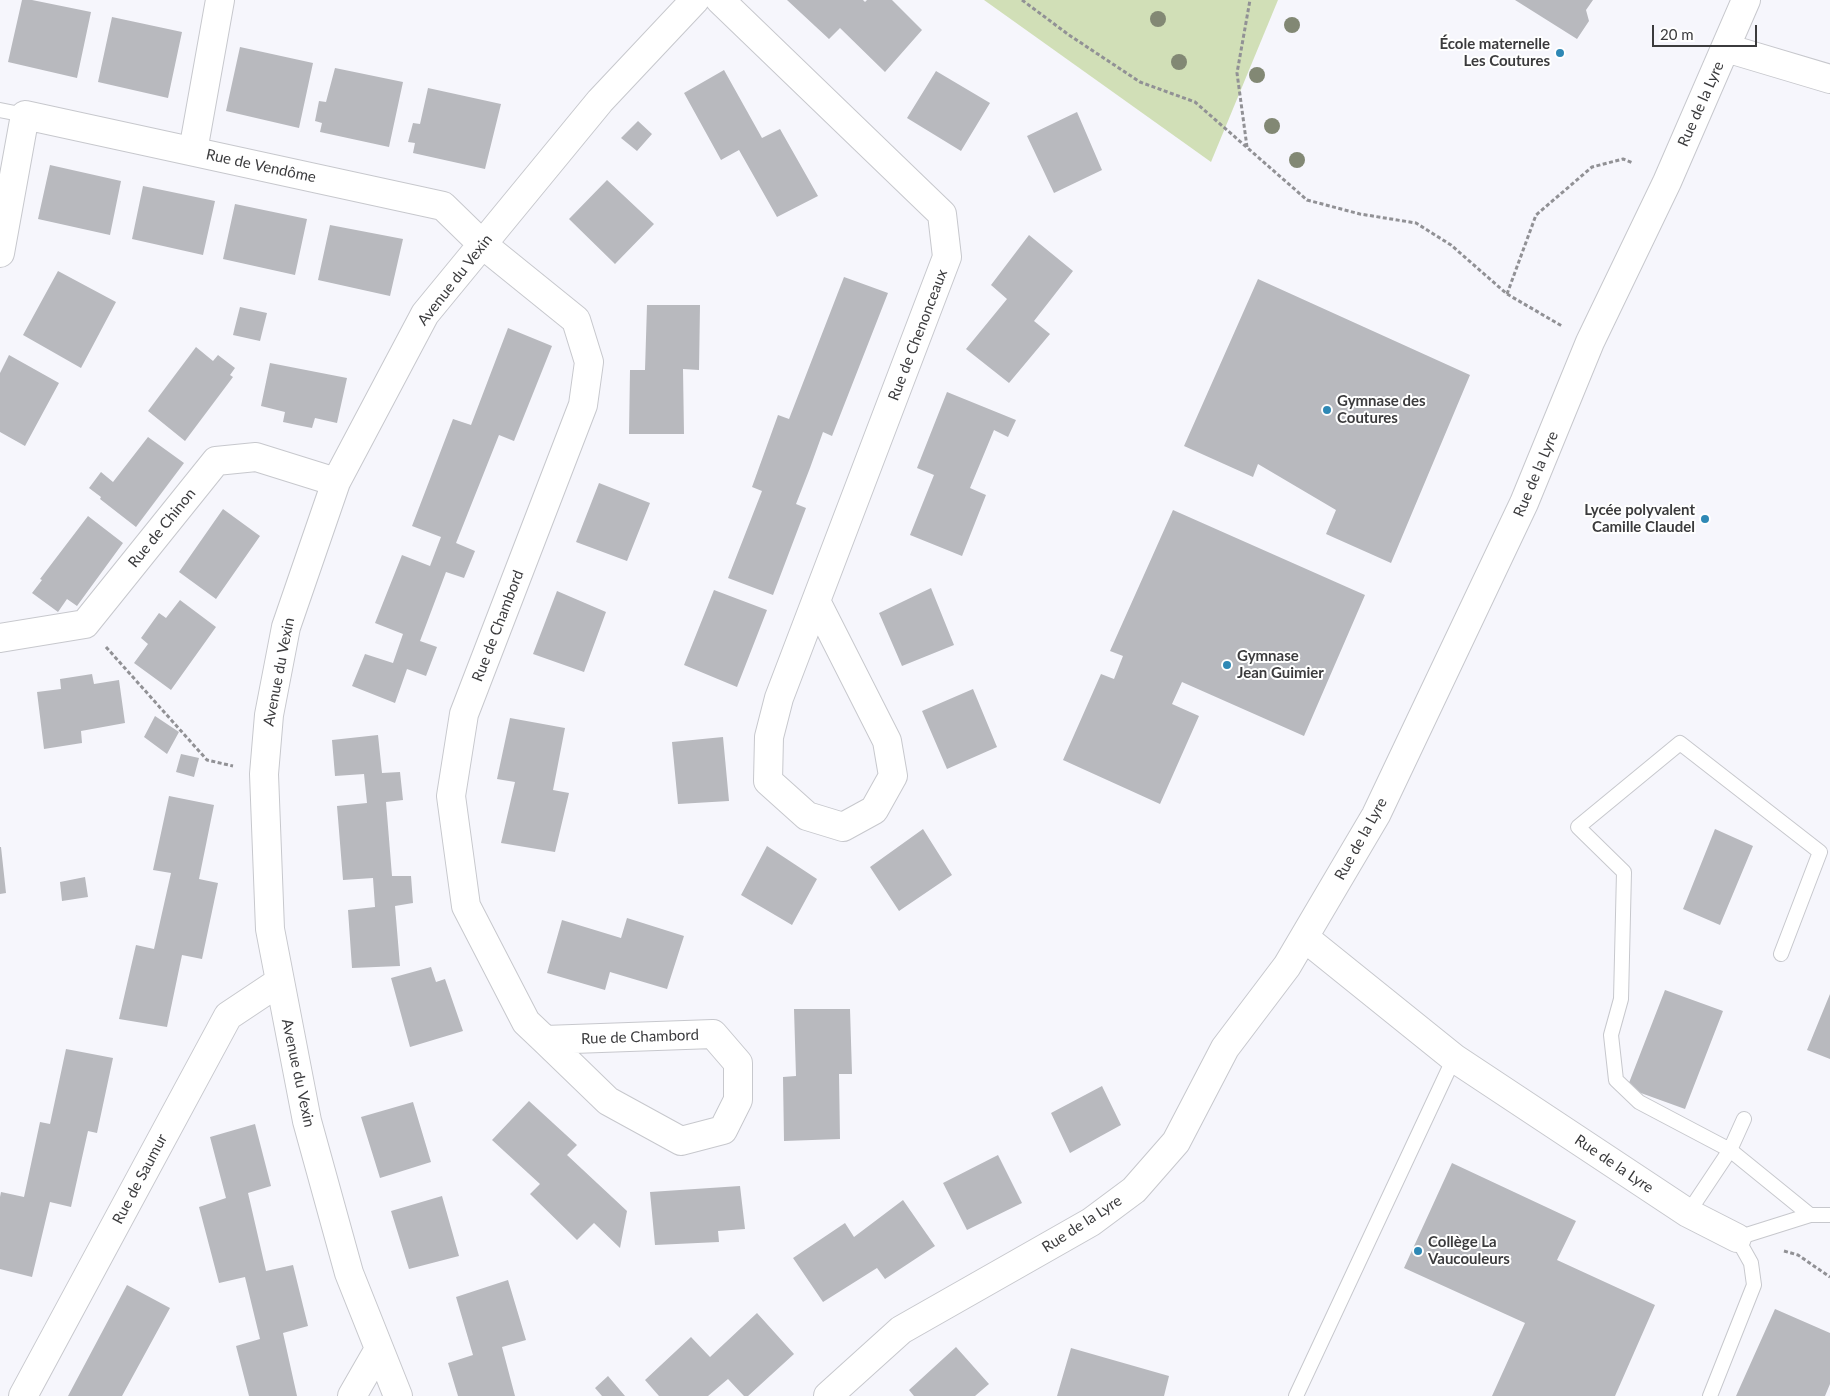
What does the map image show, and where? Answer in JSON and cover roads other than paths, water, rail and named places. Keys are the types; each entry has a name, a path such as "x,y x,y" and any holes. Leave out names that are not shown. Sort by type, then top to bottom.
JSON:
{"street":[{"path":"193,151 220,0"},
{"name":"Avenue du Vexin","path":"398,1396 349,1273 307,1121 270,929 264,774 269,715 286,628 336,482 425,314 600,101 695,0"},
{"name":"Rue de Chenonceaux","path":"720,0 942,214 947,257 779,698 769,737 768,781 807,816 843,827 874,810 893,776 887,741 816,601"},
{"name":"Rue de la Lyre","path":"828,1396 901,1330 1091,1222 1134,1190 1176,1142 1225,1048 1287,966 1376,815 1524,503 1590,342 1667,182 1746,0"},
{"path":"1726,48 1830,79"},
{"path":"0,253 13,112"},
{"name":"Rue de Vendôme","path":"13,112 443,206 482,244"},
{"name":"Rue de Chambord","path":"482,244 576,320 589,362 583,405 464,714 451,796 466,906 526,1022 544,1040 608,1101 680,1141 723,1130 738,1100 738,1063 713,1034 544,1040"},
{"name":"Rue de Chinon","path":"0,638 85,624 216,462 256,457 336,482"},
{"name":"Rue de la Lyre","path":"1305,938 1454,1058 1688,1213 1737,1238"},
{"name":"Rue de Saumur","path":"23,1396 228,1016 279,982"},
{"path":"352,1396 380,1349"}],"lane":[{"path":"1781,954 1820,852 1680,743 1578,827 1624,872 1621,999 1612,1035 1616,1080 1639,1102 1730,1150 1810,1215"},
{"path":"1296,1396 1454,1058"},
{"path":"1688,1213 1730,1150 1744,1119"},
{"path":"1710,1396 1754,1285 1751,1264 1737,1238 1810,1215 1830,1215"}],"place":[{"name":"École maternelle Les Coutures","path":"1560,53"},
{"name":"Gymnase des Coutures","path":"1327,410"},
{"name":"Lycée polyvalent Camille Claudel","path":"1705,519"},
{"name":"Gymnase Jean Guimier","path":"1227,665"},
{"name":"Collège La Vaucouleurs","path":"1418,1251"}]}
